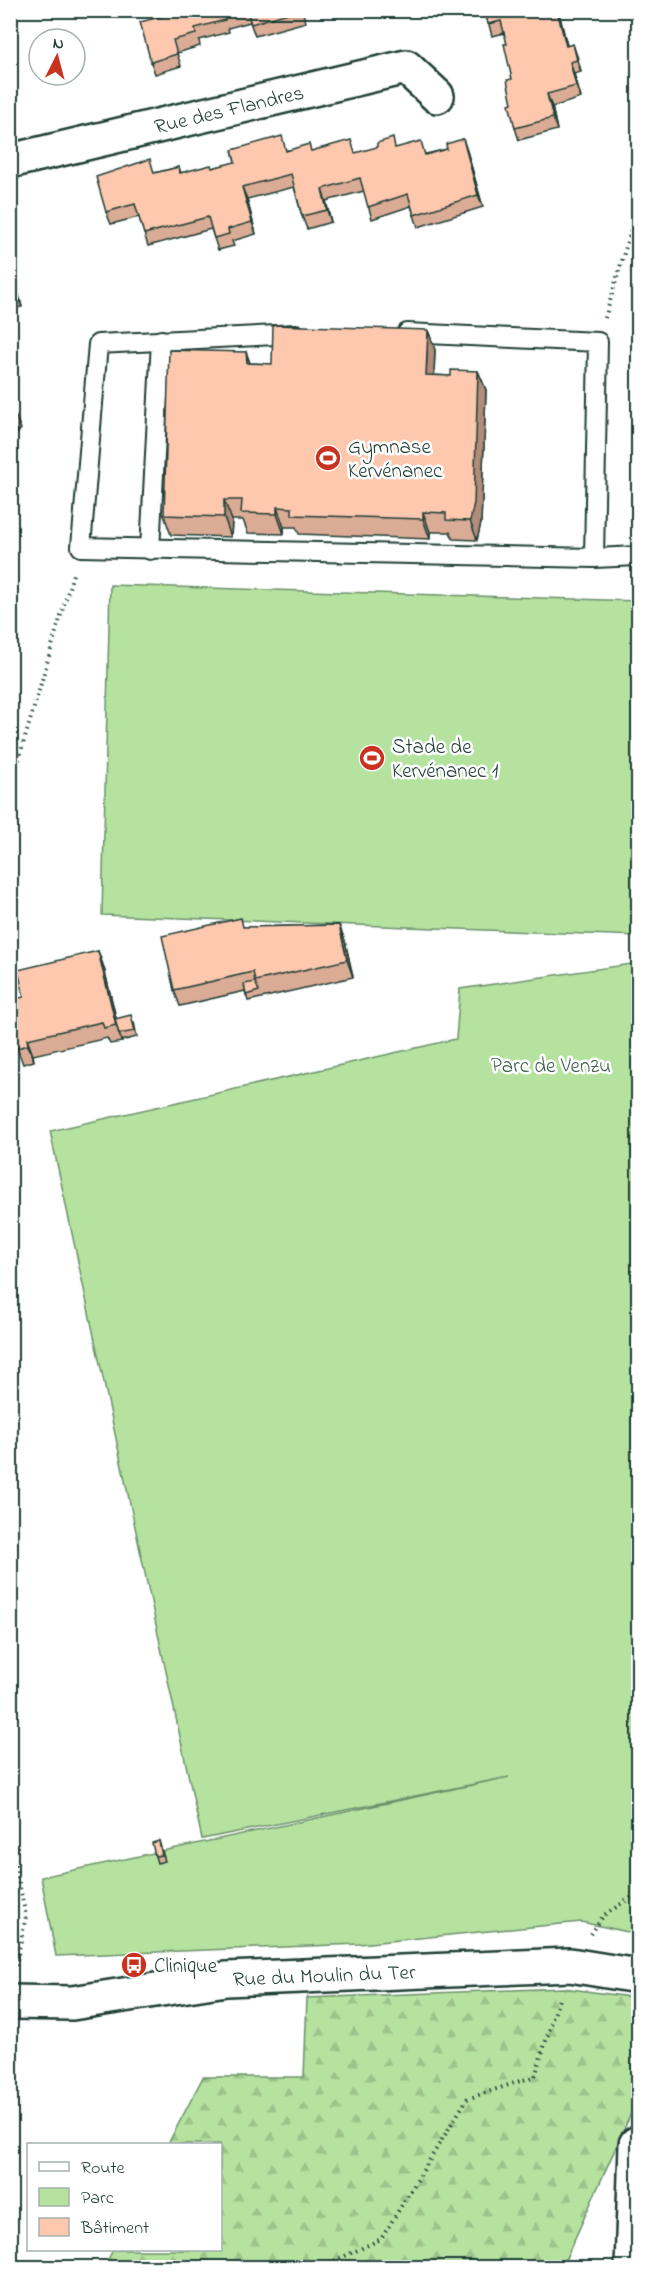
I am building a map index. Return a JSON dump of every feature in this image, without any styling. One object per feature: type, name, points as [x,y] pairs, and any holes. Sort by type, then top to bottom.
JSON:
[{"type":"street","name":"Rue des Flandres","points":[[10,161],[406,67],[437,96]]},
{"type":"street","name":"Rue du Moulin du Ter","points":[[12,1991],[72,2003],[226,1979],[570,1965],[639,1976]]},
{"type":"street","points":[[632,2268],[636,2144]]},
{"type":"lane","points":[[392,332],[598,342],[594,558]]},
{"type":"lane","points":[[311,333],[98,344],[81,547],[594,558],[639,556]]},
{"type":"lane","points":[[150,550],[161,340]]},
{"type":"path","points":[[598,342],[639,206]]},
{"type":"path","points":[[10,789],[81,547]]},
{"type":"path","points":[[10,1841],[26,1916],[12,1991]]},
{"type":"path","points":[[326,2268],[326,2265],[381,2239],[467,2099],[535,2076],[570,1965],[604,1915],[639,1893]]},
{"type":"green space","name":"Stade de Kervénanec 1","points":[[110,585],[638,601],[638,936],[102,915]]},
{"type":"green space","name":"Parc de Venzu","points":[[638,963],[638,1934],[581,1922],[359,1944],[56,1956],[41,1877],[509,1777],[202,1839],[50,1131],[456,1039],[460,989]]},
{"type":"green space","points":[[563,1988],[638,1998],[638,2098],[562,2267],[104,2267],[112,2251],[222,2251],[222,2143],[169,2143],[203,2077],[304,2077],[307,1998]]},
{"type":"building","points":[[162,10],[244,10],[224,16],[225,20],[195,28],[196,34],[173,40],[177,54],[151,62],[140,22],[164,16]]},
{"type":"building","points":[[247,10],[298,10],[251,24]]},
{"type":"building","points":[[485,10],[557,10],[566,46],[573,44],[577,60],[570,62],[576,86],[547,94],[553,118],[515,128],[509,104],[512,103],[507,80],[512,79],[504,44],[507,44],[501,21],[488,24]]},
{"type":"building","points":[[282,136],[286,151],[309,144],[311,151],[351,140],[355,153],[377,147],[377,143],[393,138],[395,148],[421,141],[425,155],[447,149],[446,144],[463,139],[478,195],[414,215],[408,194],[368,207],[360,178],[322,189],[327,210],[302,216],[291,174],[242,187],[252,222],[228,229],[229,234],[214,238],[208,217],[144,234],[135,204],[106,212],[96,177],[150,159],[154,173],[179,167],[180,173],[211,165],[212,168],[235,162],[232,150]]},
{"type":"building","points":[[10,269],[17,295],[10,296]]},
{"type":"building","name":"Gymnase Kervénanec","points":[[273,325],[428,330],[426,375],[451,376],[451,370],[478,371],[474,503],[470,521],[446,520],[446,513],[423,512],[423,519],[292,515],[292,508],[277,507],[277,514],[241,513],[242,500],[224,500],[224,517],[164,515],[169,350],[246,352],[247,363],[272,364]]},
{"type":"building","points":[[10,413],[16,417],[10,424]]},
{"type":"building","points":[[241,918],[243,927],[339,925],[347,960],[255,981],[253,972],[174,990],[162,936]]},
{"type":"building","points":[[98,951],[116,1025],[104,1028],[102,1022],[27,1039],[28,1045],[17,1048],[10,1020],[10,1000],[24,997],[18,970]]},
{"type":"building","points":[[255,982],[259,991],[246,995],[244,984]]},
{"type":"building","points":[[131,1015],[135,1031],[119,1034],[115,1019]]},
{"type":"building","points":[[159,1841],[162,1855],[155,1856],[152,1843]]},
{"type":"place","name":"Gymnase Kervénanec","points":[[328,458]]},
{"type":"place","name":"Stade de Kervénanec 1","points":[[372,758]]},
{"type":"place","name":"Clinique","points":[[134,1965]]}]
